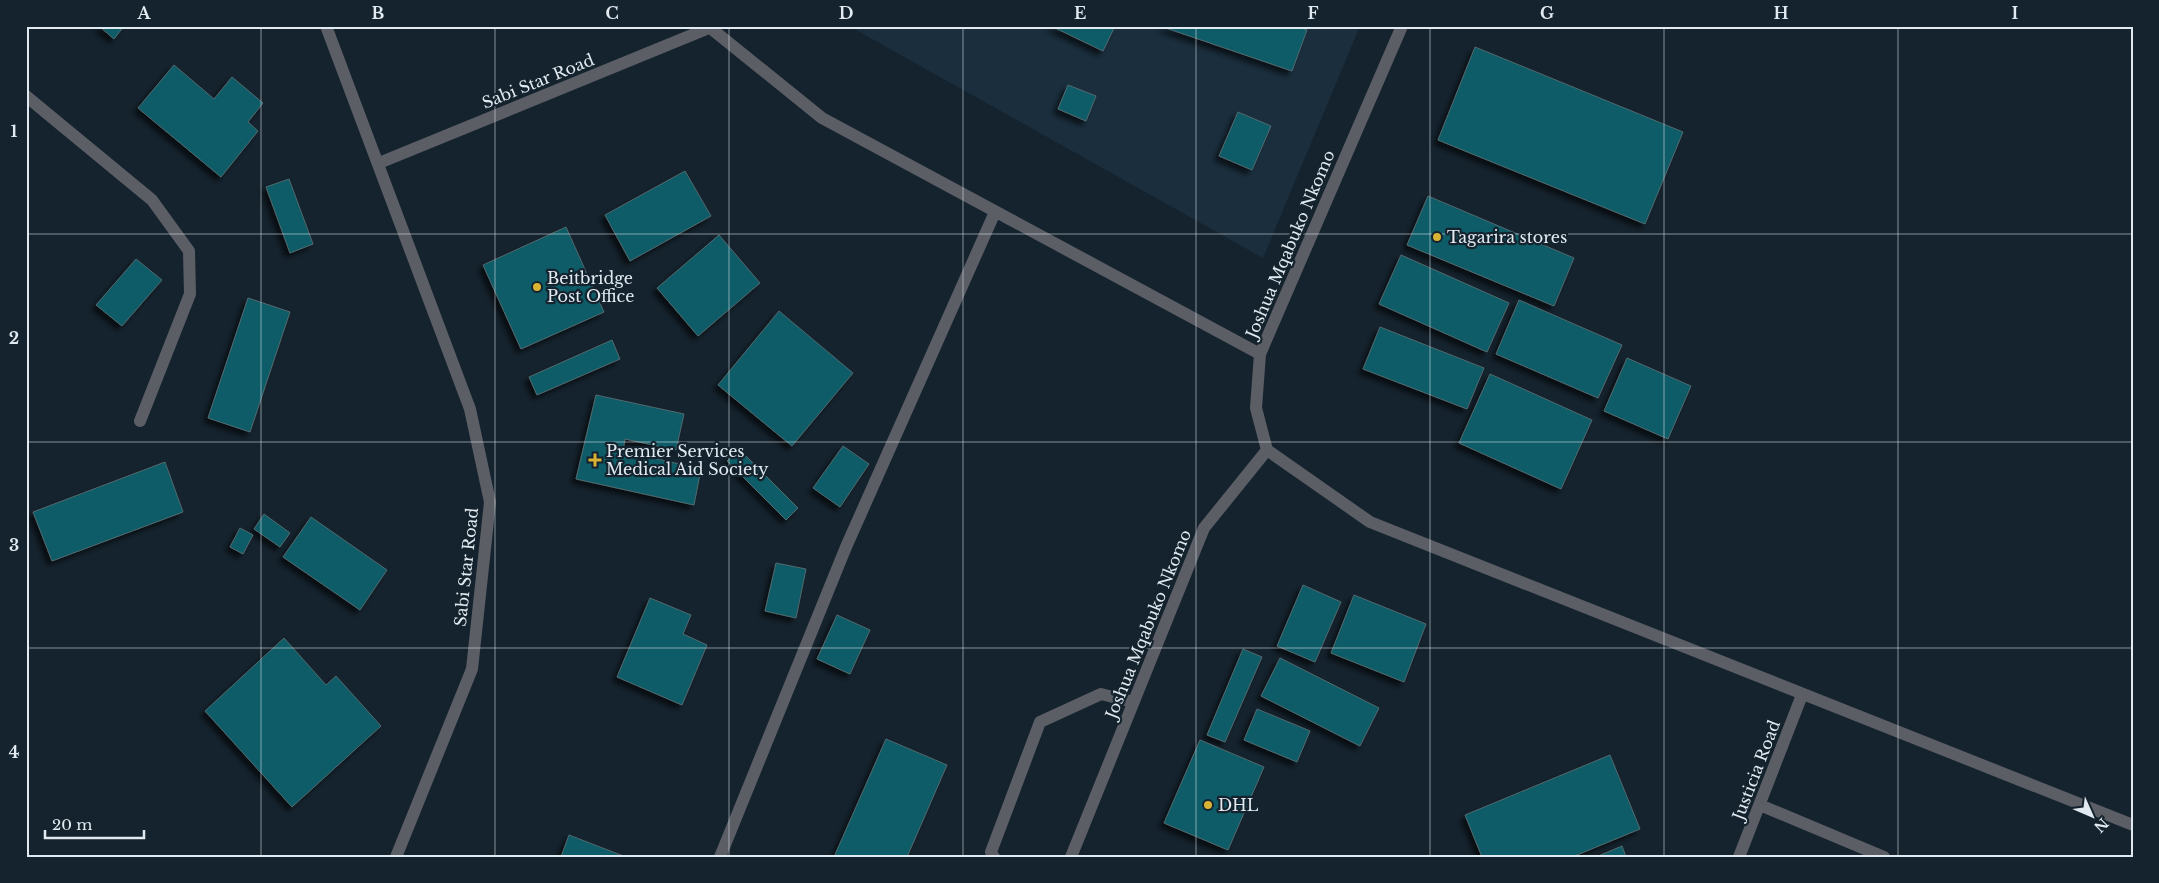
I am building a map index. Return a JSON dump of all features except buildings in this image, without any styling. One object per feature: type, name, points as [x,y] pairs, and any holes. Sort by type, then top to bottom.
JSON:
[{"type":"street","name":"Sabi Star Road","points":[[326,26],[470,409],[490,502],[472,669],[396,857]]},
{"type":"street","name":"Joshua Mqabuko Nkomo","points":[[1071,857],[1204,528],[1266,450],[1256,408],[1260,354],[1402,26]]},
{"type":"street","name":"Sabi Star Road","points":[[379,164],[708,27]]},
{"type":"street","points":[[708,27],[822,118],[1260,354]]},
{"type":"street","points":[[26,96],[152,200],[189,251],[190,294],[140,421]]},
{"type":"street","points":[[720,857],[846,547],[995,212]]},
{"type":"street","points":[[1266,450],[1370,522],[2133,825]]},
{"type":"street","points":[[994,857],[991,852],[1040,722],[1102,694],[1133,702]]},
{"type":"street","name":"Justicia Road","points":[[1739,857],[1802,695]]},
{"type":"street","points":[[1760,805],[1884,857]]},
{"type":"shaded area","points":[[849,26],[1360,26],[1263,258]]},
{"type":"place","name":"Tagarira stores","points":[[1437,237]]},
{"type":"place","name":"Beitbridge Post Office","points":[[537,287]]},
{"type":"place","name":"Premier Services Medical Aid Society","points":[[595,460]]},
{"type":"place","name":"DHL","points":[[1208,805]]}]
